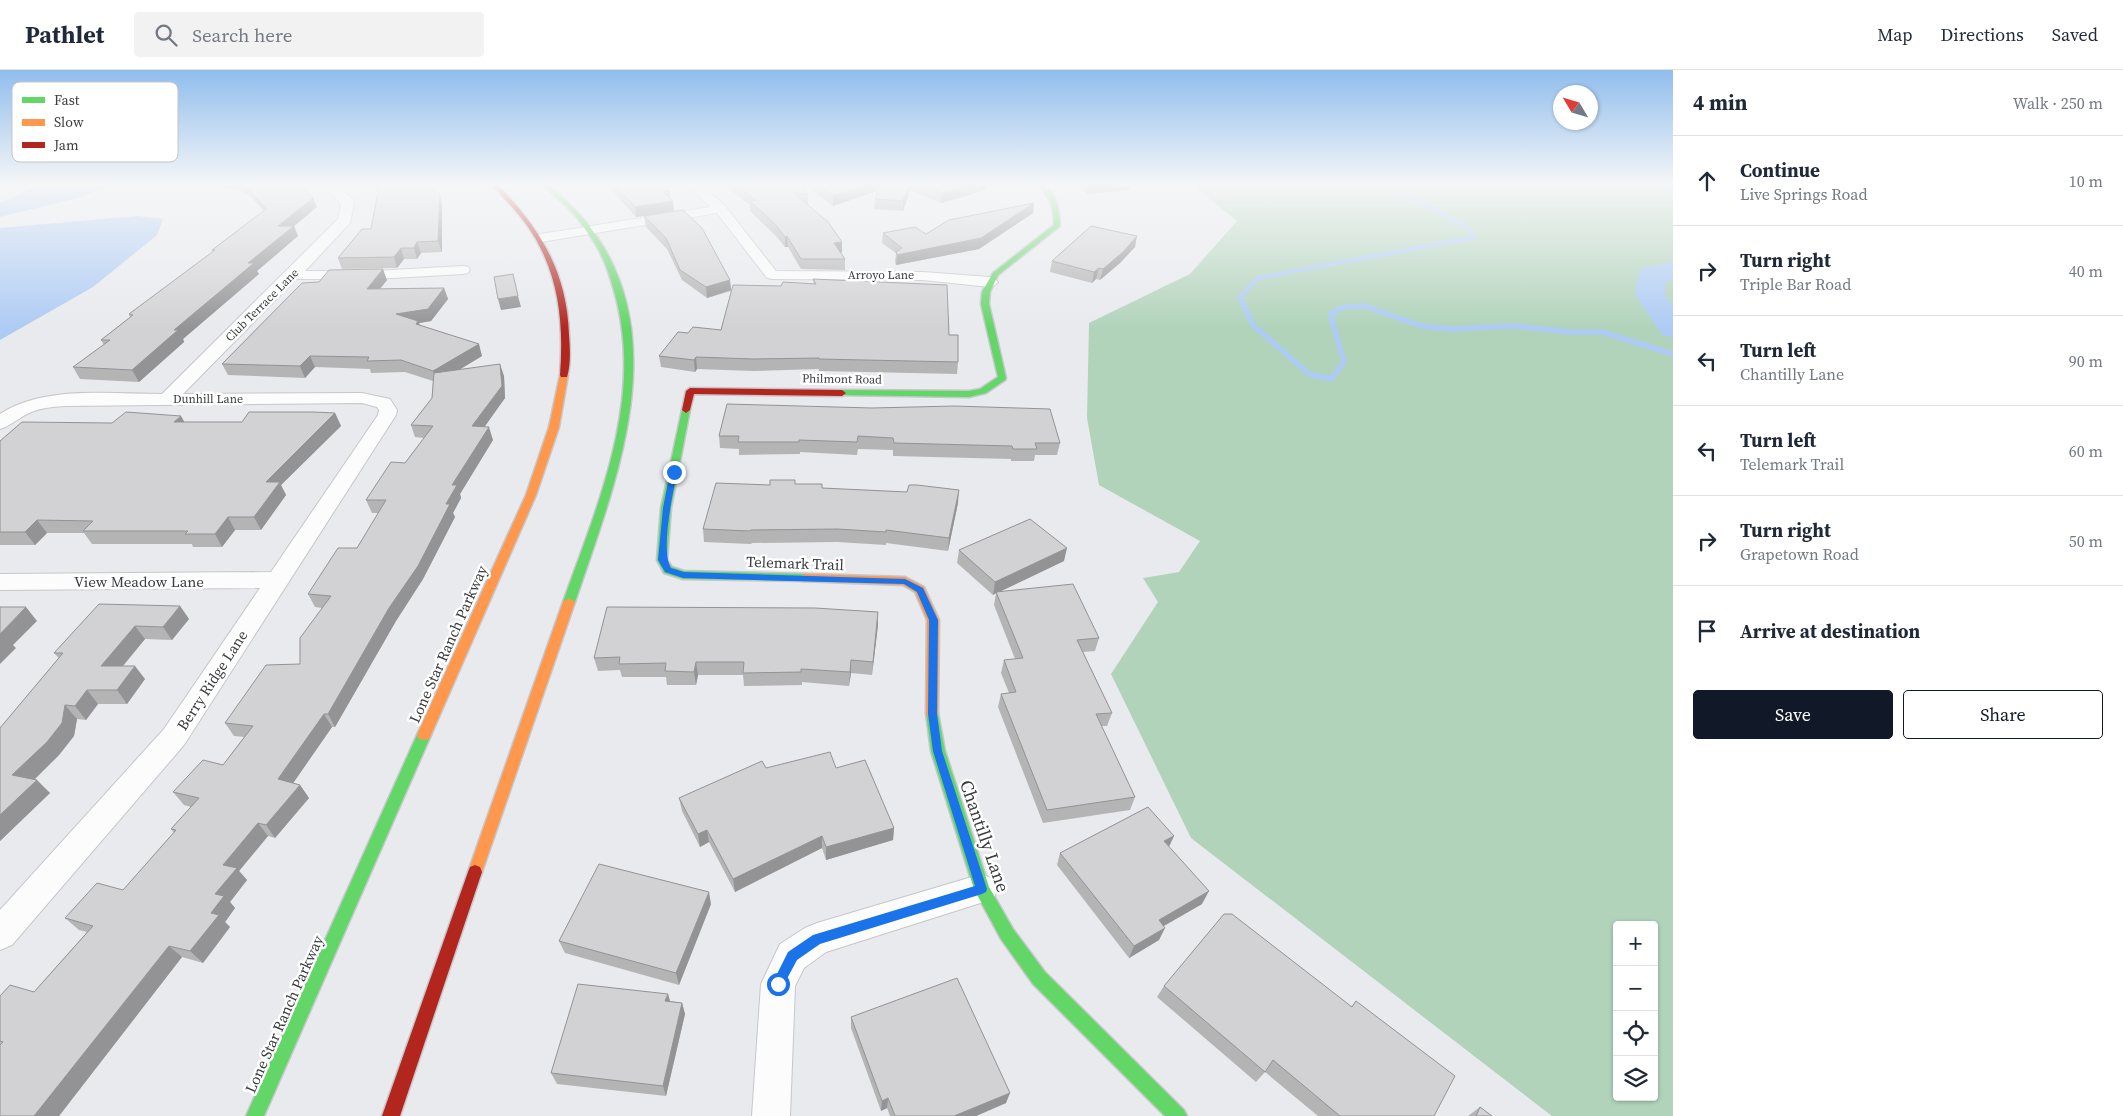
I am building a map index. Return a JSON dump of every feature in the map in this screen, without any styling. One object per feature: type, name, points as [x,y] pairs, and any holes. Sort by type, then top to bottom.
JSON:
[{"type":"main road","name":"Lone Star Ranch Parkway","points":[[255,1116],[531,495],[550,443],[560,403],[564,375],[564,300],[558,279],[537,232]]},
{"type":"main road","points":[[391,1116],[617,459],[628,387],[626,319],[622,299],[608,260],[592,232]]},
{"type":"main road","points":[[990,282],[1004,266],[1049,232]]},
{"type":"main road","name":"Philmont Road","points":[[668,570],[662,560],[666,508],[690,390],[969,394],[984,391],[1002,378],[984,304],[990,282]]},
{"type":"main road","name":"Telemark Trail","points":[[668,570],[683,575],[905,581],[920,590]]},
{"type":"main road","name":"Chantilly Lane","points":[[920,590],[933,620],[932,714],[938,751],[982,889],[1006,934],[1039,978],[1178,1116]]},
{"type":"street","name":"Club Terrace Lane","points":[[167,399],[335,232]]},
{"type":"street","points":[[541,238],[580,232]]},
{"type":"street","name":"Arroyo Lane","points":[[738,232],[772,275],[924,276],[990,282]]},
{"type":"street","points":[[292,275],[375,276],[463,270]]},
{"type":"street","name":"Dunhill Lane","points":[[0,422],[20,409],[32,404],[65,400],[362,398],[383,403]]},
{"type":"street","name":"Berry Ridge Lane","points":[[0,934],[174,737],[387,415],[388,410],[383,403]]},
{"type":"street","name":"View Meadow Lane","points":[[0,582],[278,580]]},
{"type":"street","points":[[771,1116],[778,984],[792,956],[817,939],[982,889]]},
{"type":"green space","points":[[1227,232],[1673,232],[1673,1116],[1552,1116],[1191,838],[1111,674],[1158,602],[1143,578],[1179,572],[1200,541],[1099,485],[1087,418],[1089,323],[1190,274]]},
{"type":"water","points":[[0,232],[158,232],[157,235],[93,287],[0,340]]},
{"type":"building","points":[[236,232],[287,232],[248,263],[254,263],[174,330],[178,330],[132,370],[73,367],[110,340],[101,340],[133,315],[129,314],[215,250],[212,250]]},
{"type":"building","points":[[360,232],[438,232],[438,241],[417,242],[414,248],[401,248],[394,257],[338,258]]},
{"type":"building","points":[[660,232],[704,232],[730,280],[706,287],[680,270],[666,238]]},
{"type":"building","points":[[781,232],[835,232],[842,242],[834,243],[845,259],[801,259],[787,236],[785,237]]},
{"type":"building","points":[[923,232],[926,234],[930,232],[990,232],[981,238],[897,255],[896,252],[902,248],[883,233]]},
{"type":"building","points":[[1085,232],[1118,232],[1137,236],[1123,252],[1103,269],[1099,268],[1094,272],[1052,261]]},
{"type":"building","points":[[383,269],[367,289],[444,288],[428,309],[396,314],[418,321],[416,324],[479,344],[433,371],[401,360],[367,361],[369,357],[310,356],[300,366],[222,364],[302,283],[319,282],[329,270]]},
{"type":"building","points":[[513,274],[518,296],[498,299],[494,277]]},
{"type":"building","points":[[813,279],[947,285],[949,335],[958,335],[958,362],[696,357],[694,360],[659,356],[678,332],[688,333],[693,327],[721,330],[733,285],[781,286],[783,282],[816,284]]},
{"type":"building","points":[[500,364],[502,386],[472,426],[489,427],[452,485],[457,485],[446,504],[450,504],[418,566],[389,608],[328,714],[324,714],[278,779],[300,785],[266,825],[258,823],[223,865],[237,868],[215,894],[224,896],[211,913],[219,915],[190,951],[169,946],[34,1116],[0,1116],[0,1045],[3,1042],[0,1041],[0,996],[10,985],[34,992],[93,926],[65,918],[97,883],[123,890],[176,830],[171,829],[199,798],[173,792],[203,760],[223,765],[253,726],[225,723],[266,665],[300,664],[300,638],[331,596],[308,594],[338,548],[357,548],[386,500],[366,500],[391,462],[405,463],[433,426],[411,425],[432,398],[434,373]]},
{"type":"building","points":[[727,404],[872,408],[954,406],[1050,409],[1060,443],[1035,443],[1037,449],[1013,449],[1012,446],[894,443],[893,438],[858,436],[857,442],[799,440],[799,442],[738,442],[739,436],[719,436]]},
{"type":"building","points":[[126,412],[181,416],[174,422],[242,422],[249,412],[335,413],[266,482],[280,482],[254,517],[228,517],[215,534],[185,534],[188,531],[83,531],[93,521],[37,520],[25,532],[0,532],[0,441],[22,422],[112,423]]},
{"type":"building","points":[[770,480],[795,480],[795,484],[822,484],[822,488],[907,492],[909,485],[917,485],[959,490],[949,538],[886,530],[886,532],[837,529],[750,531],[703,529],[716,483],[770,485]]},
{"type":"building","points":[[1030,519],[1067,548],[995,582],[959,550]]},
{"type":"building","points":[[1073,584],[1099,638],[1077,640],[1112,713],[1096,714],[1135,797],[1047,810],[1001,694],[1016,692],[1004,660],[1023,658],[996,592]]},
{"type":"building","points":[[99,604],[180,606],[163,627],[135,626],[101,666],[135,666],[117,690],[87,690],[75,706],[65,705],[62,723],[47,742],[12,775],[37,780],[0,815],[0,728],[63,653],[54,653]]},
{"type":"building","points":[[0,607],[26,607],[0,634]]},
{"type":"building","points":[[607,607],[815,608],[878,612],[873,662],[851,660],[850,672],[801,669],[801,672],[743,673],[744,662],[696,662],[694,672],[665,671],[666,663],[619,664],[620,657],[594,658]]},
{"type":"building","points":[[830,752],[836,768],[865,760],[894,828],[826,847],[822,836],[733,879],[707,830],[698,834],[679,798],[762,761],[766,768]]},
{"type":"building","points":[[1148,807],[1174,836],[1164,841],[1209,891],[1159,920],[1165,928],[1134,946],[1060,853]]},
{"type":"building","points":[[599,864],[709,892],[676,973],[559,941]]},
{"type":"building","points":[[1224,914],[1232,914],[1352,1007],[1356,1001],[1455,1076],[1434,1116],[1340,1116],[1273,1060],[1265,1072],[1164,986]]},
{"type":"building","points":[[957,978],[1010,1093],[954,1116],[895,1116],[888,1098],[882,1101],[851,1017]]},
{"type":"building","points":[[578,984],[668,994],[665,1001],[682,1003],[663,1086],[551,1073]]},
{"type":"building","points":[[1480,1107],[1492,1116],[1476,1116]]},
{"type":"waterway","points":[[1241,296],[1258,278],[1475,237],[1470,232]]},
{"type":"waterway","points":[[1673,271],[1652,274],[1650,295],[1673,328]]},
{"type":"waterway","points":[[1241,296],[1253,325],[1309,374],[1331,379],[1344,362],[1330,314],[1344,307],[1365,306],[1421,326],[1451,329],[1512,326],[1572,332],[1602,332],[1673,354]]},
{"type":"traffic: fast","points":[[569,602],[611,480],[621,439],[627,398],[629,358],[625,319],[616,281],[600,246],[590,232]]},
{"type":"traffic: fast","points":[[842,393],[969,394],[983,391],[1002,378],[985,304],[986,292],[995,274],[1049,232]]},
{"type":"traffic: fast","points":[[686,410],[666,508],[662,560],[668,570],[683,575],[806,578]]},
{"type":"traffic: fast","points":[[932,713],[938,751],[982,889],[1007,934],[1039,978],[1178,1116]]},
{"type":"traffic: fast","points":[[255,1116],[424,735]]},
{"type":"traffic: slow","points":[[424,735],[531,495],[554,427],[564,375]]},
{"type":"traffic: slow","points":[[806,578],[905,581],[920,590],[933,620],[932,713]]},
{"type":"traffic: slow","points":[[475,872],[569,602]]},
{"type":"traffic: jam","points":[[534,232],[544,247],[554,270],[561,294],[565,319],[564,375]]},
{"type":"traffic: jam","points":[[686,410],[690,391],[842,393]]},
{"type":"traffic: jam","points":[[391,1116],[475,872]]},
{"type":"route","points":[[674,472],[666,508],[662,560],[668,570],[683,575],[905,581],[920,590],[927,602],[933,620],[932,714],[938,751],[982,889],[817,939],[792,956],[778,984]]}]
